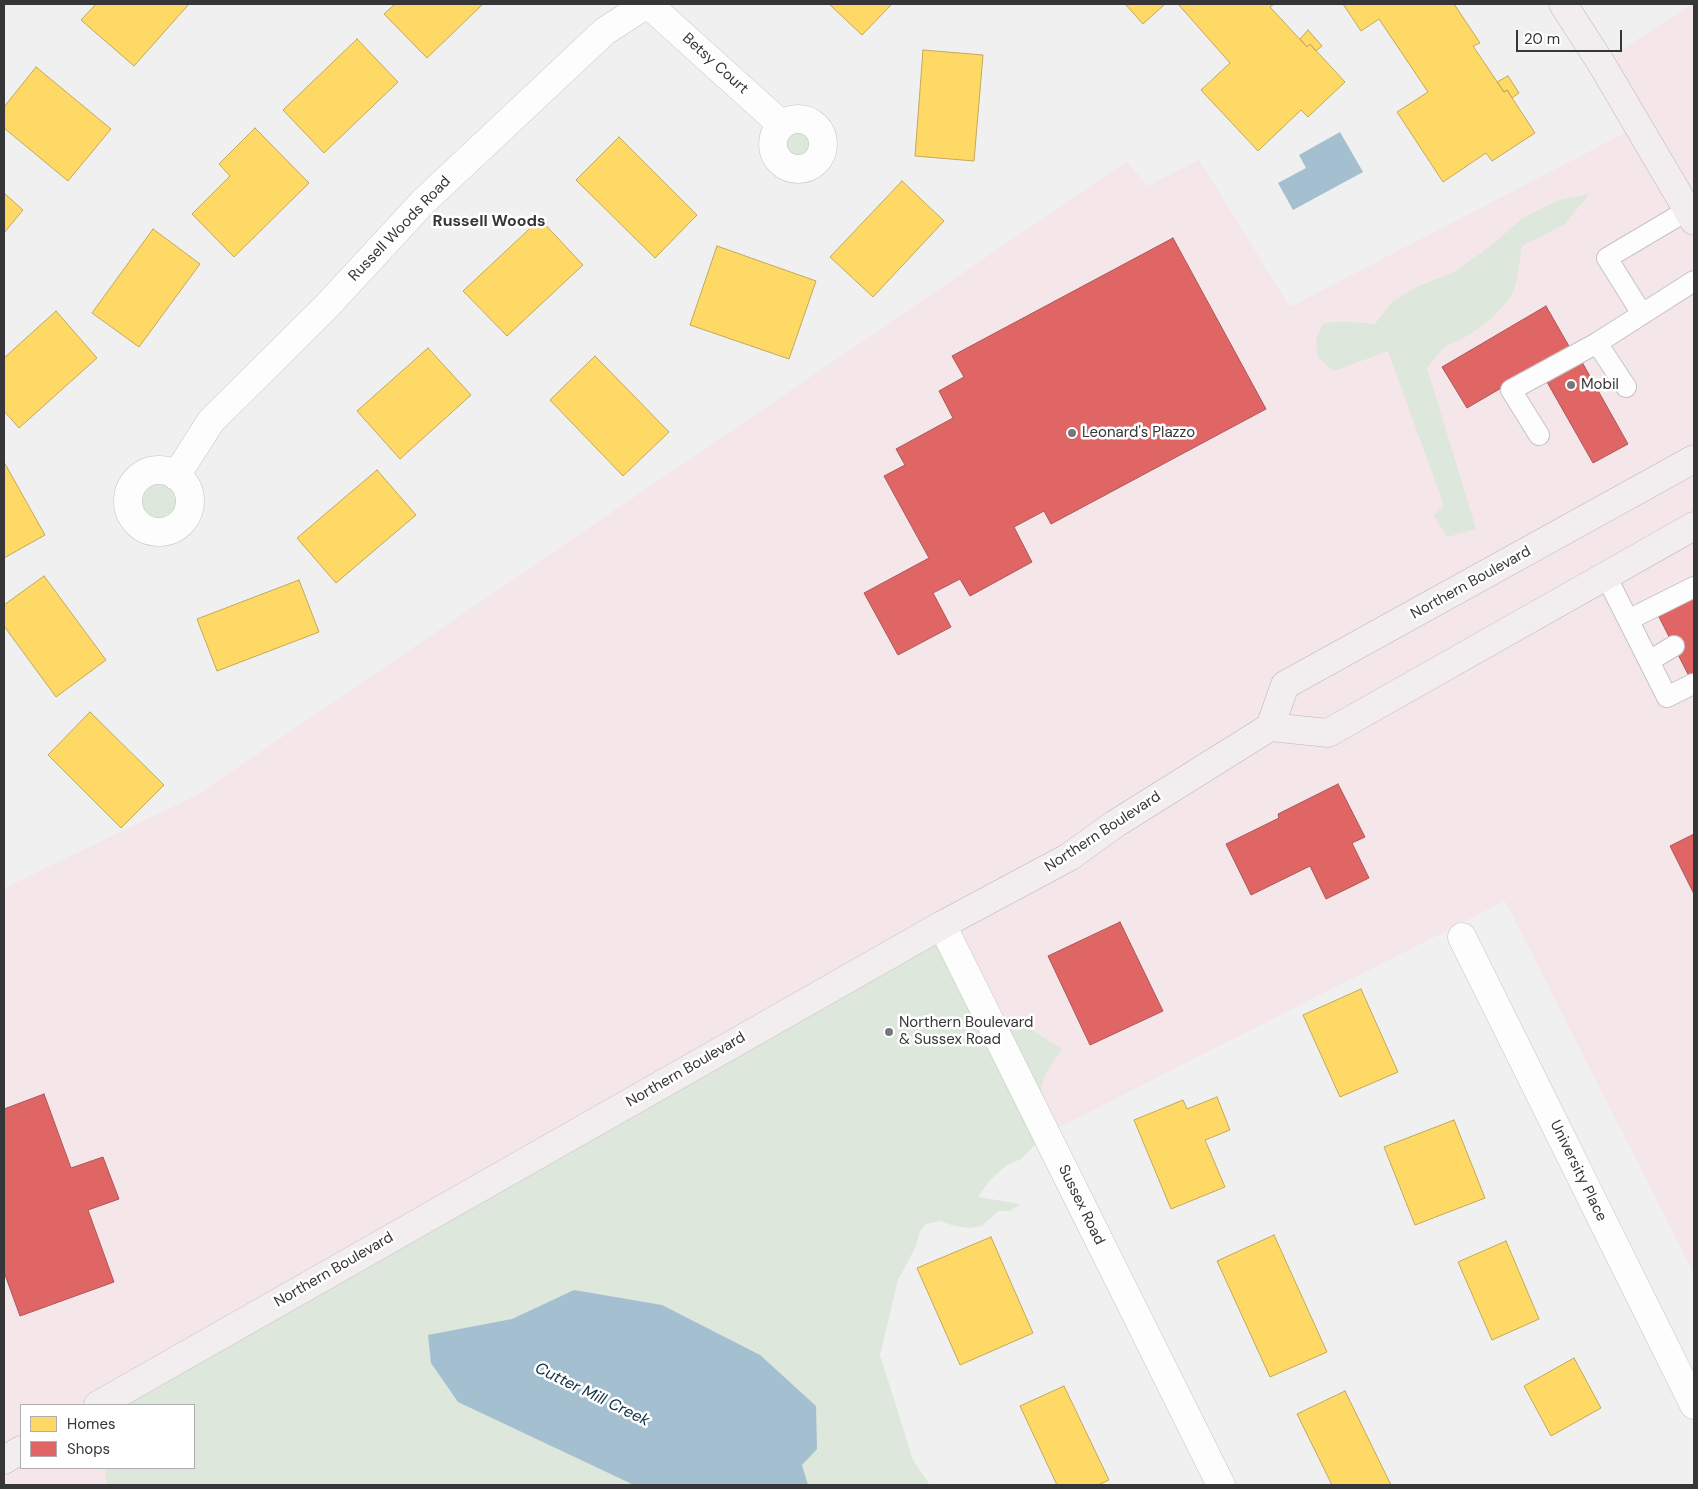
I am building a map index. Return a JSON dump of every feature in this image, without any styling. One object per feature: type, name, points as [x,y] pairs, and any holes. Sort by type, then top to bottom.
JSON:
[{"type":"main road","points":[[1562,4],[1601,63],[1691,215]]},
{"type":"main road","name":"Northern Boulevard","points":[[100,1404],[942,925],[1069,857],[1115,824],[1270,727],[1285,686],[1694,459]]},
{"type":"main road","points":[[1270,727],[1328,733],[1694,526]]},
{"type":"main road","points":[[4,1460],[20,1451]]},
{"type":"street","name":"Betsy Court","points":[[647,4],[782,125]]},
{"type":"street","name":"Russell Woods Road","points":[[176,476],[211,421],[326,307],[423,202],[605,31],[647,4]]},
{"type":"street","name":"Sussex Road","points":[[942,925],[1221,1485]]},
{"type":"street","name":"University Place","points":[[1462,937],[1694,1405]]},
{"type":"lane","points":[[1642,314],[1607,258],[1691,215]]},
{"type":"lane","points":[[1540,435],[1511,390],[1597,343],[1694,281]]},
{"type":"lane","points":[[1597,343],[1626,386]]},
{"type":"lane","points":[[1606,576],[1668,697],[1693,684]]},
{"type":"lane","points":[[1628,620],[1694,588]]},
{"type":"lane","points":[[1649,661],[1674,646]]},
{"type":"shaded area","points":[[1694,4],[1694,1274],[1505,901],[1046,1134],[104,1404],[20,1404],[20,1469],[139,1469],[149,1485],[4,1485],[4,888],[197,795],[1127,161],[1147,186],[1199,160],[1290,307],[1638,126],[1601,63]]},
{"type":"shaded area","points":[[798,119],[807,121],[818,130],[823,144],[821,153],[812,164],[798,169],[789,167],[778,158],[773,144],[775,135],[784,124]]},
{"type":"shaded area","points":[[1589,194],[1565,224],[1522,246],[1516,283],[1510,298],[1490,320],[1467,336],[1443,348],[1427,368],[1476,529],[1447,537],[1434,516],[1444,505],[1388,351],[1334,371],[1318,358],[1316,340],[1322,325],[1331,322],[1375,324],[1392,302],[1416,287],[1454,272],[1492,245],[1524,217],[1559,200]]},
{"type":"shaded area","points":[[153,471],[165,471],[181,479],[187,489],[189,501],[187,513],[181,523],[165,531],[153,531],[137,523],[129,507],[129,495],[137,479]]},
{"type":"shaded area","points":[[942,925],[996,1014],[1013,1018],[1062,1049],[1045,1074],[1041,1087],[1046,1134],[1021,1159],[1007,1165],[989,1181],[978,1197],[1021,1204],[1010,1211],[998,1211],[982,1226],[970,1228],[954,1226],[940,1221],[926,1224],[920,1231],[916,1246],[898,1280],[880,1355],[913,1460],[930,1485],[107,1485],[105,1469],[195,1469],[195,1404],[103,1404]]},
{"type":"water","points":[[1340,132],[1363,172],[1293,210],[1278,183],[1306,168],[1299,155]]},
{"type":"water","name":"Cutter Mill Creek","points":[[574,1290],[662,1305],[760,1355],[816,1406],[817,1449],[802,1465],[808,1485],[634,1485],[458,1402],[431,1363],[428,1335],[512,1319]]},
{"type":"building: Homes","points":[[96,4],[189,4],[134,66],[81,20]]},
{"type":"building: Homes","points":[[395,4],[483,4],[427,58],[384,14]]},
{"type":"building: Homes","points":[[829,4],[892,4],[862,35]]},
{"type":"building: Homes","points":[[1125,4],[1165,4],[1143,24]]},
{"type":"building: Homes","points":[[1178,4],[1274,4],[1270,7],[1307,47],[1310,44],[1345,82],[1308,117],[1301,110],[1258,151],[1201,90],[1230,63]]},
{"type":"building: Homes","points":[[1343,4],[1454,4],[1480,43],[1473,46],[1504,92],[1507,90],[1535,133],[1492,161],[1486,153],[1443,182],[1397,112],[1428,92],[1379,19],[1361,31]]},
{"type":"building: Homes","points":[[1308,30],[1322,46],[1316,51],[1310,44],[1307,47],[1300,39]]},
{"type":"building: Homes","points":[[357,39],[398,82],[324,153],[283,110]]},
{"type":"building: Homes","points":[[923,50],[983,55],[974,161],[915,156]]},
{"type":"building: Homes","points":[[36,67],[111,129],[68,181],[4,128],[4,107]]},
{"type":"building: Homes","points":[[1508,76],[1519,93],[1512,98],[1507,90],[1504,92],[1497,82]]},
{"type":"building: Homes","points":[[255,128],[309,183],[234,257],[192,214],[230,176],[219,164]]},
{"type":"building: Homes","points":[[619,137],[697,215],[655,258],[576,180]]},
{"type":"building: Homes","points":[[902,181],[944,221],[873,297],[830,257]]},
{"type":"building: Homes","points":[[4,193],[23,210],[4,233]]},
{"type":"building: Homes","points":[[540,219],[583,265],[507,336],[463,291]]},
{"type":"building: Homes","points":[[153,229],[200,264],[139,347],[92,313]]},
{"type":"building: Homes","points":[[717,246],[816,281],[789,359],[690,325]]},
{"type":"building: Homes","points":[[56,311],[97,358],[19,428],[4,411],[4,358]]},
{"type":"building: Homes","points":[[428,348],[471,395],[400,459],[357,411]]},
{"type":"building: Homes","points":[[595,356],[669,432],[623,476],[550,400]]},
{"type":"building: Homes","points":[[4,462],[45,535],[4,558]]},
{"type":"building: Homes","points":[[377,470],[416,515],[336,583],[297,538]]},
{"type":"building: Homes","points":[[44,576],[106,660],[56,697],[4,626],[4,605]]},
{"type":"building: Homes","points":[[299,580],[319,632],[217,671],[197,619]]},
{"type":"building: Homes","points":[[90,712],[164,785],[121,828],[48,755]]},
{"type":"building: Homes","points":[[1361,989],[1398,1072],[1340,1097],[1303,1015]]},
{"type":"building: Homes","points":[[1217,1097],[1230,1130],[1205,1140],[1225,1187],[1171,1209],[1134,1120],[1183,1100],[1187,1109]]},
{"type":"building: Homes","points":[[1454,1120],[1485,1198],[1415,1225],[1384,1147]]},
{"type":"building: Homes","points":[[1274,1235],[1327,1352],[1270,1377],[1217,1261]]},
{"type":"building: Homes","points":[[991,1237],[1033,1333],[960,1365],[917,1268]]},
{"type":"building: Homes","points":[[1506,1241],[1539,1319],[1492,1340],[1458,1262]]},
{"type":"building: Homes","points":[[1574,1358],[1601,1408],[1551,1436],[1524,1386]]},
{"type":"building: Homes","points":[[1064,1386],[1109,1480],[1098,1485],[1057,1485],[1020,1406]]},
{"type":"building: Homes","points":[[1345,1391],[1391,1485],[1332,1485],[1297,1414]]},
{"type":"building: Shops","name":"Leonard's Plazzo","points":[[1173,238],[1266,409],[1051,524],[1044,511],[1014,527],[1032,562],[970,596],[960,579],[933,593],[951,627],[898,655],[864,593],[929,558],[884,476],[905,465],[896,449],[953,418],[939,391],[964,377],[952,356]]},
{"type":"building: Shops","points":[[1546,306],[1570,348],[1467,408],[1442,367]]},
{"type":"building: Shops","points":[[1582,362],[1628,444],[1593,463],[1547,382]]},
{"type":"building: Shops","points":[[1694,594],[1694,686],[1657,613]]},
{"type":"building: Shops","points":[[1338,784],[1365,837],[1352,843],[1369,878],[1326,899],[1310,866],[1251,895],[1226,844],[1279,818],[1278,814]]},
{"type":"building: Shops","points":[[1694,834],[1694,894],[1670,846]]},
{"type":"building: Shops","points":[[1120,922],[1163,1011],[1090,1045],[1048,956]]},
{"type":"building: Shops","points":[[44,1094],[71,1168],[103,1157],[119,1199],[88,1210],[114,1282],[20,1316],[4,1272],[4,1109]]},
{"type":"place","name":"Mobil","points":[[1571,385]]},
{"type":"place","name":"Leonard's Plazzo","points":[[1072,433]]},
{"type":"place","name":"Northern Boulevard & Sussex Road","points":[[889,1032]]},
{"type":"district","name":"Russell Woods","points":[[489,222]]}]
